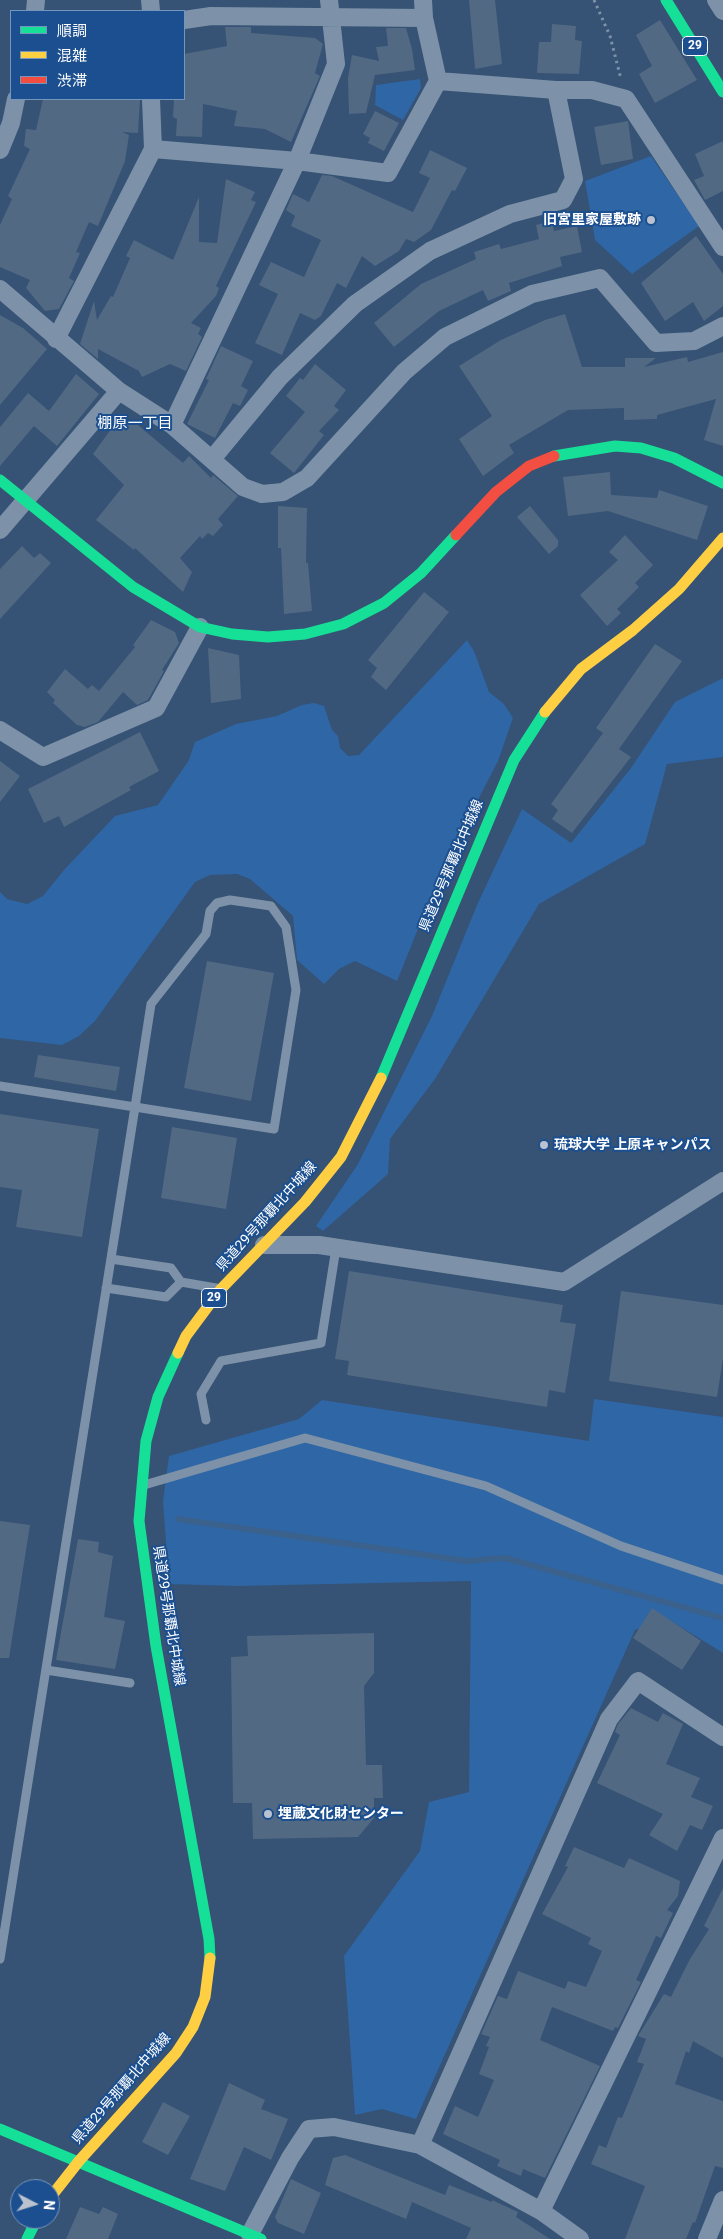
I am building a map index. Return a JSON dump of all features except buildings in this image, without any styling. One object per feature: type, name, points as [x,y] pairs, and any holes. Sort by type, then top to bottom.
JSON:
[{"type":"main road","name":"29","points":[[666,0],[723,92]]},
{"type":"main road","points":[[0,480],[133,587],[164,607],[200,626],[232,634],[268,637],[305,634],[343,624],[384,603],[421,574],[496,492],[529,466],[560,453],[615,446],[641,448],[674,458],[723,483]]},
{"type":"main road","name":"県道29号那覇北中城線","points":[[60,2185],[79,2161],[176,2053],[193,2027],[205,1997],[210,1967],[208,1939],[158,1656],[139,1520],[146,1441],[158,1397],[186,1336],[222,1289],[305,1202],[335,1164],[360,1120],[379,1083],[493,807],[514,760],[538,721],[582,670],[633,630],[679,589],[723,538]]},
{"type":"main road","points":[[0,2128],[256,2237]]},
{"type":"street","points":[[153,149],[297,161],[388,173],[438,81],[424,18],[422,0]]},
{"type":"street","points":[[716,0],[723,11]]},
{"type":"street","points":[[185,20],[260,8],[330,9],[424,18]]},
{"type":"street","points":[[172,426],[297,161],[336,64],[330,9]]},
{"type":"street","points":[[438,81],[556,90],[592,90],[626,100],[723,247]]},
{"type":"street","points":[[212,459],[280,377],[355,304],[430,251],[510,214],[563,200],[574,179],[556,90]]},
{"type":"street","points":[[0,150],[11,123],[16,100]]},
{"type":"street","points":[[56,339],[153,149],[152,100]]},
{"type":"street","points":[[0,288],[56,339],[119,391],[172,426],[243,487],[262,494],[283,492],[307,478],[404,372],[445,337],[532,294],[600,278],[656,343],[694,341],[723,326]]},
{"type":"street","points":[[0,530],[119,391]]},
{"type":"street","points":[[0,730],[43,757],[156,708],[200,626]]},
{"type":"street","points":[[264,1245],[336,1248],[564,1282],[723,1181]]},
{"type":"street","points":[[420,2144],[609,1719],[638,1681],[723,1737]]},
{"type":"street","points":[[541,2211],[723,1838]]},
{"type":"street","points":[[256,2237],[290,2158],[309,2129],[334,2127],[420,2144],[541,2211],[580,2239]]},
{"type":"street","points":[[707,2239],[723,2200]]},
{"type":"lane","points":[[0,1086],[135,1107],[274,1129],[296,990],[286,927],[271,906],[230,900],[217,903],[210,911],[206,934],[151,1004],[135,1107],[111,1259],[0,1959]]},
{"type":"lane","points":[[206,1420],[201,1394],[221,1361],[321,1343],[336,1248]]},
{"type":"lane","points":[[111,1259],[171,1268],[181,1282],[222,1289]]},
{"type":"lane","points":[[106,1288],[166,1297],[181,1282]]},
{"type":"lane","points":[[141,1486],[305,1438],[486,1486],[620,1546],[723,1580]]},
{"type":"lane","points":[[46,1670],[130,1683]]},
{"type":"path","points":[[594,0],[610,36],[626,100]]},
{"type":"shaded area","points":[[420,79],[421,88],[403,120],[375,105],[376,85]]},
{"type":"shaded area","points":[[651,156],[699,226],[632,274],[595,240],[585,181]]},
{"type":"shaded area","points":[[467,640],[474,651],[489,692],[504,704],[513,718],[498,761],[465,825],[428,904],[397,981],[355,961],[339,969],[324,984],[297,960],[293,916],[250,879],[237,874],[210,875],[195,882],[95,1021],[79,1036],[62,1045],[0,1038],[0,892],[7,899],[27,904],[43,896],[64,870],[115,816],[158,805],[189,760],[195,742],[236,724],[277,716],[302,705],[314,703],[324,706],[332,730],[338,736],[340,748],[348,756],[359,755]]},
{"type":"shaded area","points":[[723,678],[723,757],[667,764],[645,844],[539,904],[435,1079],[390,1139],[388,1174],[323,1231],[316,1226],[358,1164],[432,1016],[477,905],[522,809],[571,843],[631,768],[675,702]]},
{"type":"shaded area","points":[[594,1399],[723,1417],[723,1653],[666,1618],[635,1630],[416,2119],[382,2109],[355,2115],[344,1956],[420,1851],[429,1802],[469,1792],[471,1581],[239,1586],[169,1584],[163,1501],[169,1456],[299,1419],[322,1400],[589,1441]]},
{"type":"waterway","points":[[178,1519],[466,1561],[505,1558],[723,1618]]},
{"type":"traffic: fast","points":[[666,0],[723,92]]},
{"type":"traffic: fast","points":[[554,456],[615,446],[641,448],[674,458],[723,483]]},
{"type":"traffic: fast","points":[[0,480],[133,587],[200,627],[232,634],[268,637],[305,634],[343,624],[384,603],[421,573],[456,535]]},
{"type":"traffic: fast","points":[[381,1078],[514,760],[545,712]]},
{"type":"traffic: fast","points":[[178,1353],[158,1397],[146,1441],[139,1521],[156,1646],[209,1939],[210,1958]]},
{"type":"traffic: fast","points":[[0,2129],[261,2239]]},
{"type":"traffic: fast","points":[[27,2239],[32,2229]]},
{"type":"traffic: slow","points":[[545,712],[581,669],[633,630],[679,589],[723,538]]},
{"type":"traffic: slow","points":[[178,1353],[186,1336],[221,1289],[305,1202],[341,1157],[381,1078]]},
{"type":"traffic: slow","points":[[60,2185],[79,2161],[176,2053],[193,2027],[205,1997],[210,1958]]},
{"type":"traffic: jam","points":[[456,535],[496,492],[529,466],[554,456]]},
{"type":"place","name":"旧宮里家屋敷跡","points":[[651,220]]},
{"type":"place","name":"琉球大学 上原キャンパス","points":[[544,1145]]},
{"type":"place","name":"埋蔵文化財センター","points":[[268,1814]]},
{"type":"district","name":"棚原一丁目","points":[[135,424]]}]
